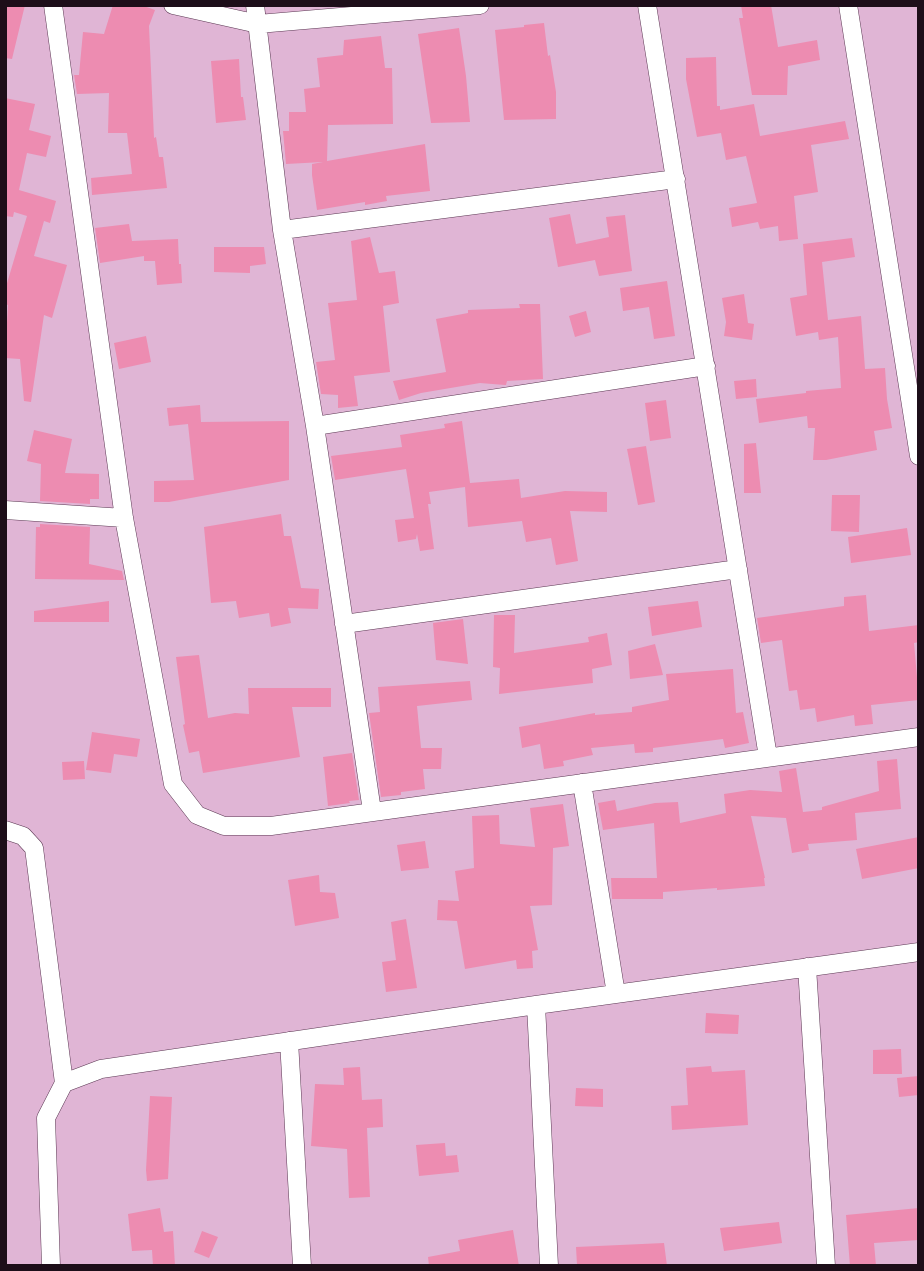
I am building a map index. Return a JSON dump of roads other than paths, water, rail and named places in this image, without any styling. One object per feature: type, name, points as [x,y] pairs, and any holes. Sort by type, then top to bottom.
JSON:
[{"type":"street","points":[[53,5],[124,518],[173,783],[197,815],[224,826],[271,826],[919,737]]},
{"type":"street","points":[[173,5],[258,24],[480,5]]},
{"type":"street","points":[[255,5],[282,230],[315,426],[372,811]]},
{"type":"street","points":[[647,5],[768,757]]},
{"type":"street","points":[[848,5],[919,456]]},
{"type":"street","points":[[282,230],[676,179]]},
{"type":"street","points":[[315,426],[706,366]]},
{"type":"street","points":[[5,510],[124,518]]},
{"type":"street","points":[[344,624],[738,569]]},
{"type":"street","points":[[582,783],[616,993]]},
{"type":"street","points":[[5,830],[23,836],[34,848],[64,1083],[46,1118],[51,1266]]},
{"type":"street","points":[[64,1083],[101,1069],[616,993],[919,952]]},
{"type":"street","points":[[807,967],[826,1266]]},
{"type":"street","points":[[536,1005],[549,1266]]},
{"type":"street","points":[[289,1041],[302,1266]]}]
